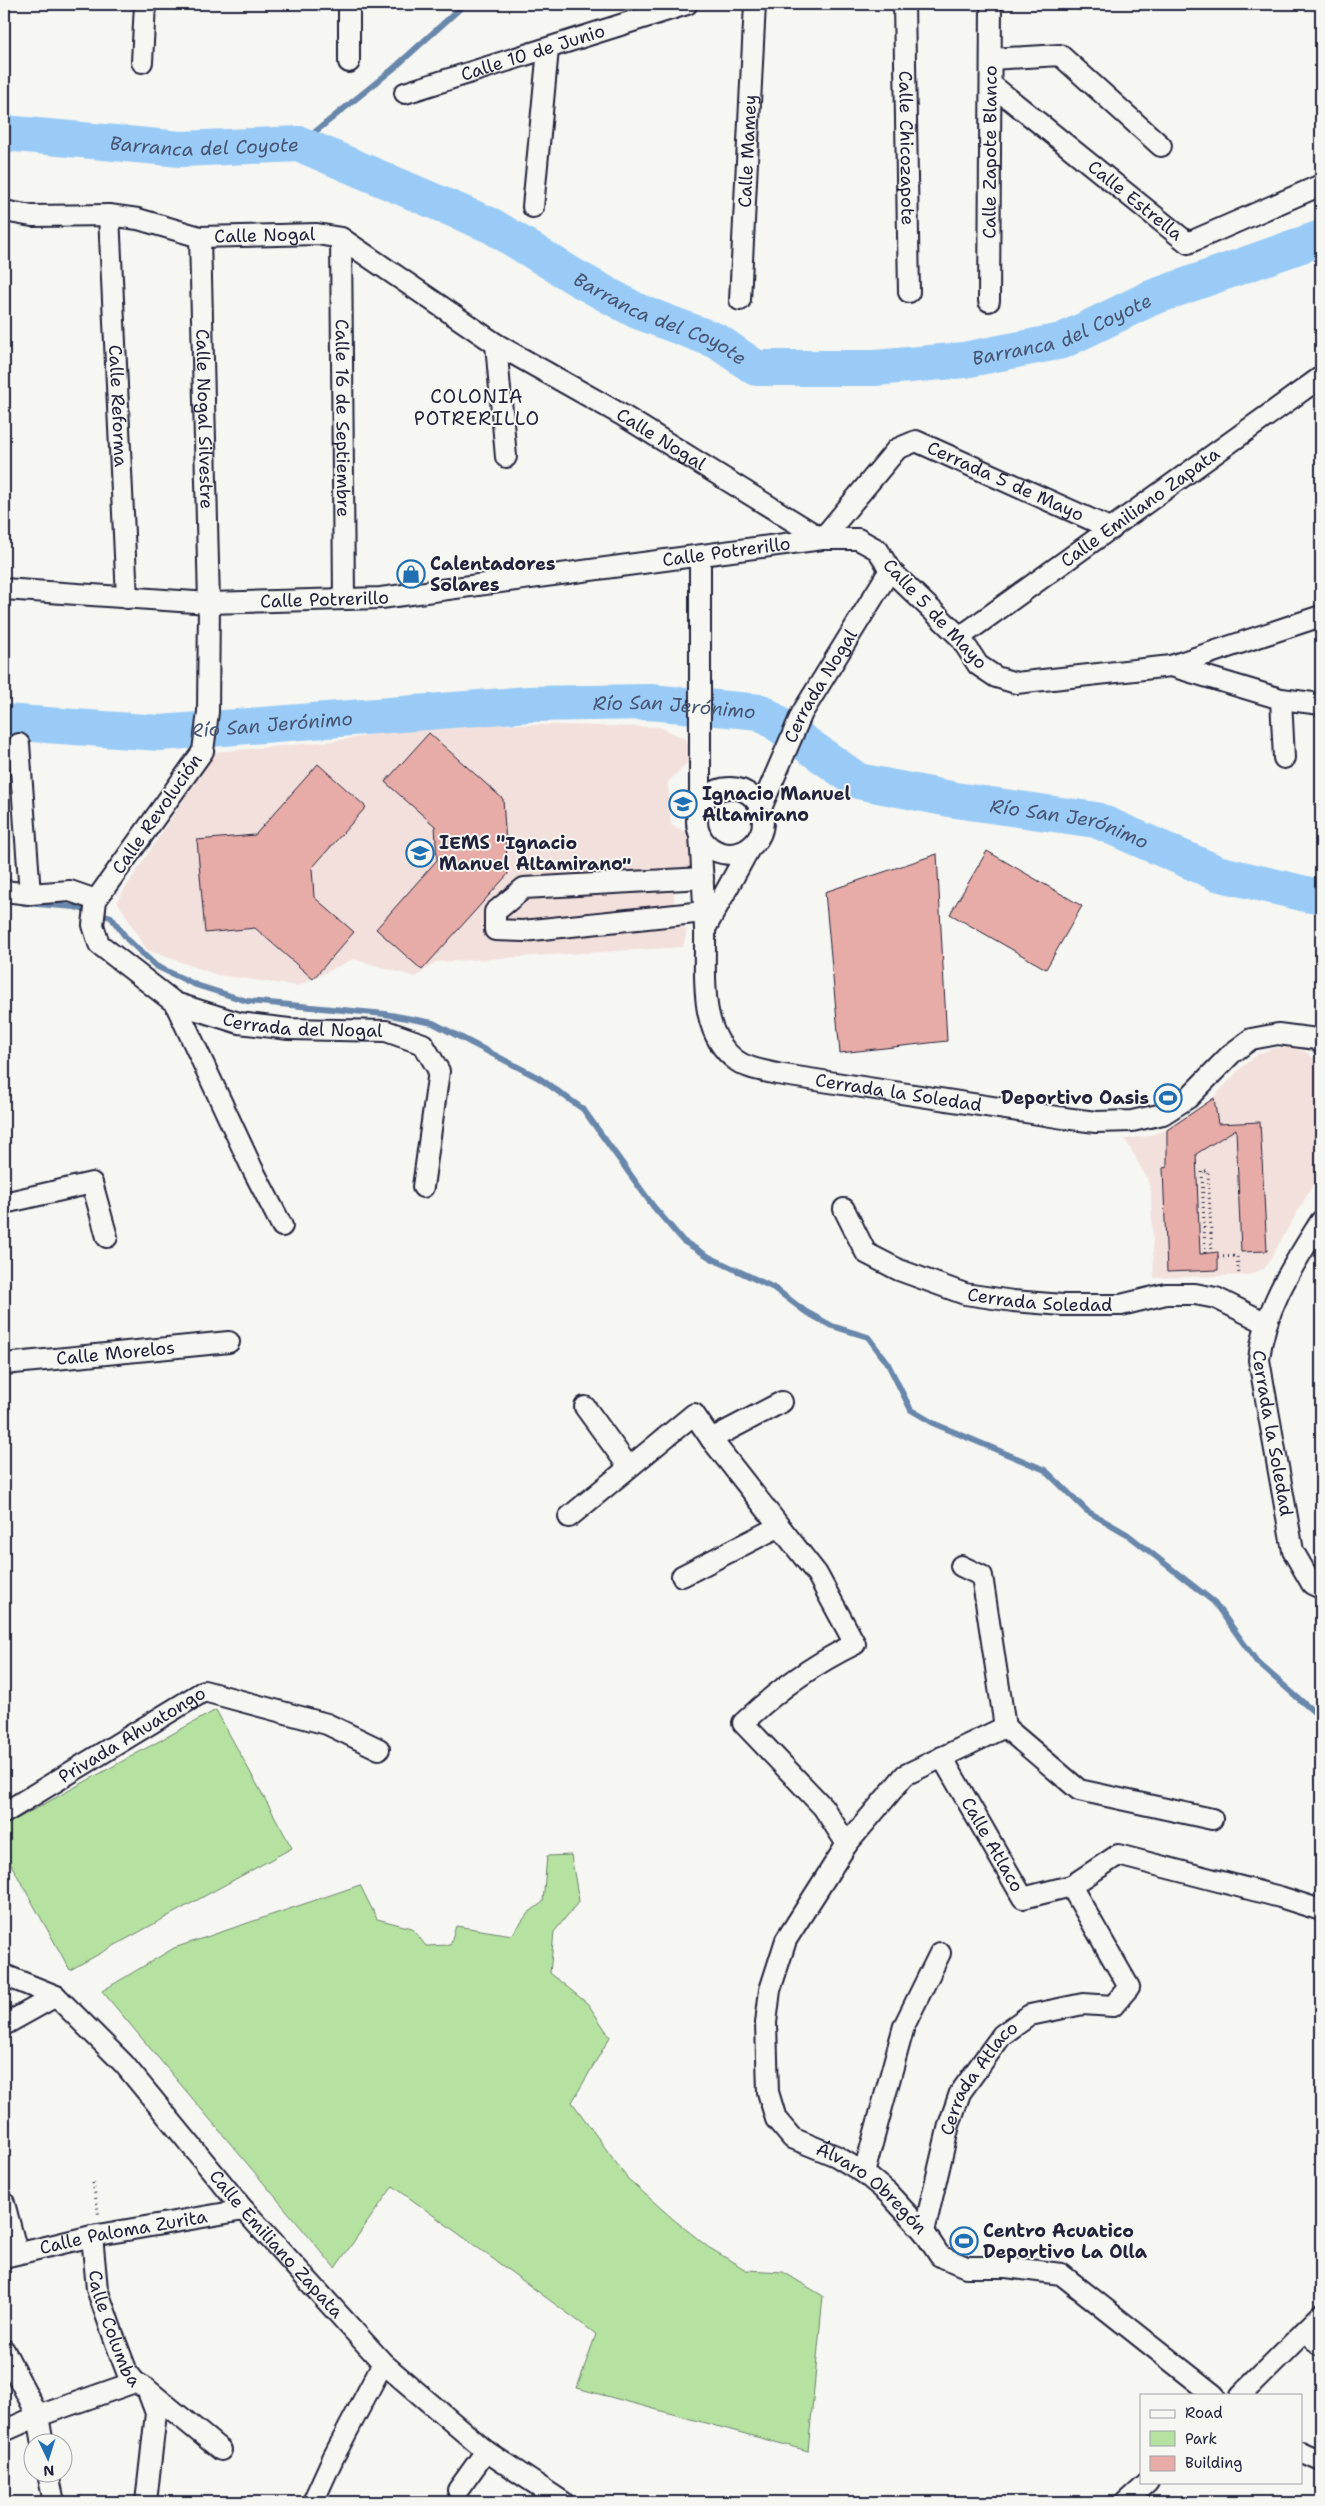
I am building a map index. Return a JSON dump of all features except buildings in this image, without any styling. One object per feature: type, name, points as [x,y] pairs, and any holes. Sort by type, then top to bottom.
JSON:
[{"type":"street","points":[[142,62],[145,4]]},
{"type":"street","points":[[349,4],[349,62]]},
{"type":"street","name":"Calle 10 de Junio","points":[[405,93],[687,4]]},
{"type":"street","name":"Calle Mamey","points":[[740,300],[755,4]]},
{"type":"street","name":"Calle Chicozapote","points":[[904,4],[909,292]]},
{"type":"street","name":"Calle Zapote Blanco","points":[[989,301],[992,4]]},
{"type":"street","points":[[533,208],[548,48]]},
{"type":"street","points":[[990,59],[1060,55],[1161,146]]},
{"type":"street","name":"Calle Estrella","points":[[992,85],[1188,243],[1321,185]]},
{"type":"street","name":"Calle Nogal","points":[[4,211],[32,216],[109,215],[138,220],[200,237],[317,234],[341,238],[496,344],[622,415],[822,539]]},
{"type":"street","name":"Calle Reforma","points":[[109,215],[128,598]]},
{"type":"street","name":"Calle Nogal Silvestre","points":[[200,237],[209,603]]},
{"type":"street","name":"Calle 16 de Septiembre","points":[[341,238],[344,598]]},
{"type":"street","points":[[496,344],[506,457]]},
{"type":"street","name":"Calle Emiliano Zapata","points":[[960,637],[1321,377]]},
{"type":"street","name":"Cerrada 5 de Mayo","points":[[822,539],[897,449],[916,441],[1112,529]]},
{"type":"street","name":"Calle Potrerillo","points":[[4,590],[209,603],[381,598],[822,539]]},
{"type":"street","name":"Calle 5 de Mayo","points":[[822,539],[858,539],[878,550],[890,570],[960,637],[978,665],[996,677],[1016,683],[1171,666]]},
{"type":"street","points":[[700,556],[700,807],[696,821],[700,835],[706,845],[716,851],[727,854],[738,853],[749,848],[763,830],[764,819],[761,808],[755,798],[746,791],[736,788],[715,791],[706,798],[700,807]]},
{"type":"street","name":"Cerrada Nogal","points":[[761,808],[802,713],[890,570]]},
{"type":"street","name":"Calle Revolución","points":[[96,901],[203,752],[208,712],[209,603]]},
{"type":"street","points":[[1171,666],[1321,616]]},
{"type":"street","points":[[1171,666],[1281,699],[1321,704]]},
{"type":"street","points":[[1281,699],[1284,758]]},
{"type":"street","points":[[10,745],[30,894]]},
{"type":"street","name":"Cerrada la Soledad","points":[[700,835],[705,921],[706,1000],[714,1032],[723,1047],[738,1062],[777,1074],[1080,1120],[1096,1122],[1132,1121],[1163,1114],[1188,1098],[1231,1054],[1251,1039],[1278,1034],[1317,1039],[1321,1043]]},
{"type":"street","name":"Cerrada la Soledad","points":[[705,921],[749,848]]},
{"type":"street","points":[[703,878],[524,888],[496,912],[496,930],[523,931],[705,921]]},
{"type":"street","points":[[4,891],[30,894],[70,891],[96,901]]},
{"type":"street","name":"Cerrada del Nogal","points":[[96,901],[93,925],[99,944],[175,1003],[239,1023],[289,1029],[386,1031],[422,1044],[438,1070],[423,1187]]},
{"type":"street","points":[[175,1003],[252,1168],[282,1226]]},
{"type":"street","points":[[4,1203],[92,1183],[107,1237]]},
{"type":"street","name":"Cerrada Soledad","points":[[844,1209],[866,1253],[899,1270],[965,1294],[1063,1305],[1121,1305],[1166,1294],[1195,1294],[1216,1298],[1266,1323]]},
{"type":"street","name":"Cerrada la Soledad","points":[[1321,1221],[1291,1267],[1266,1323],[1261,1339],[1259,1360],[1294,1551],[1312,1584],[1321,1588]]},
{"type":"street","name":"Calle Morelos","points":[[4,1364],[229,1342]]},
{"type":"street","points":[[710,1440],[782,1402]]},
{"type":"street","points":[[585,1407],[628,1466]]},
{"type":"street","points":[[569,1517],[628,1466],[694,1414],[710,1440],[817,1574],[855,1644],[821,1660],[765,1701],[743,1723],[823,1807],[847,1844]]},
{"type":"street","points":[[682,1576],[778,1527]]},
{"type":"street","points":[[961,1566],[982,1576],[1005,1727],[1079,1790],[1212,1818]]},
{"type":"street","name":"Privada Ahuatongo","points":[[4,1813],[204,1692],[327,1724],[379,1749]]},
{"type":"street","name":"Álvaro Obregón","points":[[1005,1727],[905,1775],[847,1844],[786,1940],[770,1990],[766,2022],[768,2092],[776,2119],[792,2138],[836,2156],[864,2173],[888,2193],[924,2232],[940,2256],[966,2267],[1006,2267],[1061,2274],[1213,2394]]},
{"type":"street","name":"Calle Atlaco","points":[[942,1757],[1023,1898],[1071,1886]]},
{"type":"street","points":[[1071,1886],[1118,1855],[1280,1897],[1321,1910]]},
{"type":"street","name":"Cerrada Atlaco","points":[[924,2232],[949,2126],[960,2093],[1002,2035],[1030,2015],[1083,2004],[1113,2006],[1129,1987],[1071,1886]]},
{"type":"street","points":[[864,2173],[904,2026],[940,1953]]},
{"type":"street","name":"Calle Emiliano Zapata","points":[[4,1975],[56,1996],[124,2064],[244,2210],[383,2363],[486,2451],[552,2500]]},
{"type":"street","points":[[4,2025],[56,1996]]},
{"type":"street","points":[[4,2203],[10,2254]]},
{"type":"street","name":"Calle Paloma Zurita","points":[[10,2254],[97,2235],[244,2210]]},
{"type":"street","name":"Calle Columba","points":[[97,2235],[97,2288],[127,2372],[141,2386],[156,2413],[146,2502]]},
{"type":"street","points":[[1242,2394],[1321,2315]]},
{"type":"street","points":[[1304,2332],[1321,2345]]},
{"type":"street","points":[[4,2350],[38,2416],[41,2434]]},
{"type":"street","points":[[313,2502],[333,2458],[383,2363]]},
{"type":"street","points":[[4,2431],[38,2416],[141,2386],[220,2450]]},
{"type":"street","points":[[458,2490],[486,2451]]},
{"type":"street","points":[[1302,2452],[1321,2461]]},
{"type":"street","points":[[50,2484],[54,2502]]},
{"type":"street","points":[[1126,2502],[1146,2484]]},
{"type":"path","points":[[1205,1253],[1202,1171],[1208,1171],[1212,1253]]},
{"type":"path","points":[[1218,1257],[1237,1256],[1239,1275]]},
{"type":"path","points":[[93,2183],[97,2235]]},
{"type":"shaded area","name":"IEMS \"Ignacio Manuel Altamirano\"","points":[[440,723],[660,727],[687,740],[690,760],[668,782],[671,825],[692,835],[690,871],[672,878],[677,926],[687,930],[683,947],[436,962],[416,977],[353,959],[298,986],[218,975],[147,950],[117,901],[215,752],[335,741]]},
{"type":"shaded area","points":[[1273,1048],[1291,1048],[1306,1052],[1321,1064],[1321,1171],[1265,1268],[1249,1275],[1154,1278],[1151,1192],[1147,1178],[1125,1139],[1149,1136],[1165,1130],[1213,1098],[1241,1068],[1257,1055]]},
{"type":"green space","points":[[216,1710],[292,1848],[70,1970],[4,1852],[4,1826]]},
{"type":"green space","points":[[571,1855],[579,1901],[554,1932],[550,1973],[588,2004],[610,2037],[572,2102],[627,2178],[708,2247],[746,2270],[783,2272],[823,2296],[808,2451],[577,2388],[596,2334],[393,2186],[335,2268],[102,1991],[174,1948],[360,1885],[377,1919],[412,1928],[426,1946],[450,1945],[456,1926],[512,1935],[528,1913],[543,1902],[547,1856]]},
{"type":"waterway","points":[[300,144],[393,69],[465,4]]},
{"type":"waterway","name":"Barranca del Coyote","points":[[4,133],[181,149],[300,144],[492,226],[575,277],[637,311],[717,341],[756,368],[875,368],[964,360],[1062,341],[1151,298],[1321,238]]},
{"type":"waterway","name":"Río San Jerónimo","points":[[4,722],[160,733],[529,704],[650,702],[761,712],[858,781],[955,800],[1096,820],[1217,873],[1310,895]]},
{"type":"waterway","points":[[24,903],[75,907],[111,917],[127,939],[156,966],[196,985],[247,1001],[385,1014],[433,1023],[539,1078],[583,1109],[653,1206],[683,1241],[711,1258],[774,1288],[806,1312],[832,1326],[868,1337],[888,1364],[911,1410],[935,1424],[1045,1470],[1087,1511],[1127,1534],[1214,1602],[1257,1662],[1314,1712],[1321,1715]]},
{"type":"place","name":"Calentadores Solares","points":[[411,574]]},
{"type":"place","name":"Ignacio Manuel Altamirano","points":[[683,804]]},
{"type":"place","name":"IEMS \"Ignacio Manuel Altamirano\"","points":[[420,853]]},
{"type":"place","name":"Deportivo Oasis","points":[[1168,1098]]},
{"type":"place","name":"Centro Acuatico Deportivo La Olla","points":[[964,2241]]},
{"type":"district","name":"COLONIA POTRERILLO","points":[[477,407]]}]
